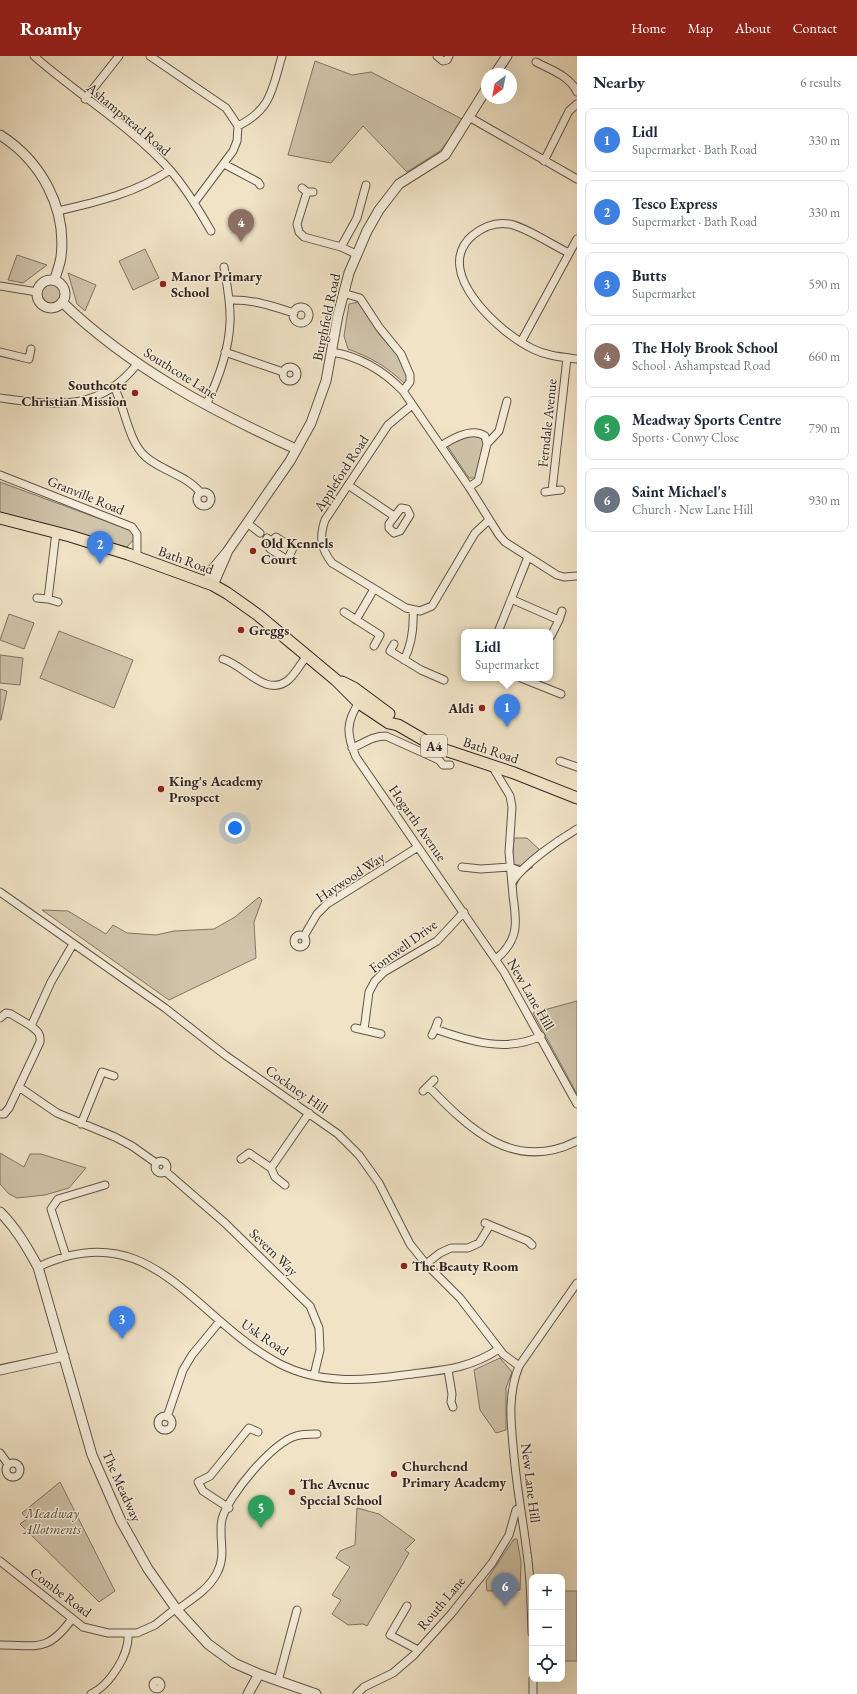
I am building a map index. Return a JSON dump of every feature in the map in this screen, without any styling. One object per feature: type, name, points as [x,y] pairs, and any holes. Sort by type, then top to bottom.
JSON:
[{"type":"main road","name":"Bath Road","points":[[0,518],[138,553],[210,584],[245,605],[336,680],[347,684],[362,699],[393,718],[398,725],[430,744],[494,766],[577,798]]},
{"type":"street","name":"Ashampstead Road","points":[[34,56],[85,99],[142,142],[170,170],[194,203],[211,231]]},
{"type":"street","points":[[85,99],[119,56]]},
{"type":"street","points":[[150,56],[226,108],[238,126],[237,141],[224,164],[194,203]]},
{"type":"street","points":[[238,126],[253,119],[263,108],[271,95],[282,56]]},
{"type":"street","points":[[437,56],[443,60],[447,60],[449,56]]},
{"type":"street","points":[[499,68],[507,56]]},
{"type":"street","points":[[536,62],[573,83],[577,92]]},
{"type":"street","name":"Burghfield Road","points":[[210,584],[212,570],[227,552],[247,523],[296,449],[311,423],[322,396],[343,292],[356,254],[378,210],[405,179],[445,155],[481,98]]},
{"type":"street","points":[[544,161],[569,111],[577,104]]},
{"type":"street","points":[[469,117],[577,179]]},
{"type":"street","points":[[0,135],[12,142],[35,165],[48,187],[58,211],[61,233],[61,257],[54,280]]},
{"type":"street","points":[[224,164],[258,182],[260,185]]},
{"type":"street","points":[[58,211],[93,204],[120,195],[159,177],[170,170]]},
{"type":"street","points":[[341,247],[357,218],[366,185]]},
{"type":"street","points":[[307,191],[297,224],[299,232],[304,237],[341,247],[356,254]]},
{"type":"street","points":[[569,254],[510,224],[497,224],[481,228],[471,237],[464,247],[460,258],[460,270],[465,284],[477,303],[492,321],[521,342],[549,355],[577,359]]},
{"type":"street","points":[[521,342],[577,239]]},
{"type":"street","points":[[206,405],[216,383],[225,352],[230,323],[229,300],[224,267]]},
{"type":"street","points":[[54,280],[59,282],[64,290],[64,298],[62,302],[53,308],[46,307],[39,301],[37,292],[40,285],[46,281],[54,280]]},
{"type":"street","points":[[0,286],[37,292]]},
{"type":"street","points":[[343,292],[360,298],[379,327],[401,354],[410,375],[410,382],[403,391]]},
{"type":"street","points":[[229,300],[244,299],[260,302],[294,313]]},
{"type":"street","name":"Southcote Lane","points":[[62,302],[103,337],[138,363],[206,405],[250,428],[296,449]]},
{"type":"street","points":[[0,352],[29,358],[31,349]]},
{"type":"street","points":[[225,352],[283,372]]},
{"type":"street","points":[[332,352],[373,366],[391,378],[403,391],[505,542],[557,575],[564,577],[577,576]]},
{"type":"street","name":"Ferndale Avenue","points":[[561,490],[548,491],[567,358]]},
{"type":"street","points":[[0,398],[47,404],[74,403],[96,396],[114,387],[130,373],[138,363]]},
{"type":"street","points":[[114,387],[137,446],[146,457],[194,485],[200,492]]},
{"type":"street","points":[[487,444],[499,431],[507,401]]},
{"type":"street","name":"Appleford Road","points":[[412,405],[388,425],[325,520],[322,528],[321,544],[324,553],[332,563],[413,611]]},
{"type":"street","points":[[441,446],[454,438],[479,432],[485,436],[487,444],[478,481],[469,487]]},
{"type":"street","name":"Granville Road","points":[[0,476],[132,527],[137,534],[138,553]]},
{"type":"street","points":[[348,485],[394,516]]},
{"type":"street","points":[[404,660],[414,629],[413,611],[426,610],[432,606],[475,532],[490,520]]},
{"type":"street","points":[[247,523],[260,533]]},
{"type":"street","points":[[48,599],[56,532]]},
{"type":"street","points":[[499,629],[528,557]]},
{"type":"street","points":[[356,620],[374,589]]},
{"type":"street","points":[[37,598],[58,602]]},
{"type":"street","points":[[511,599],[558,620]]},
{"type":"street","points":[[553,631],[562,611]]},
{"type":"street","points":[[344,612],[380,635],[374,646]]},
{"type":"street","points":[[394,644],[390,651],[404,660],[444,680]]},
{"type":"street","points":[[224,659],[233,662],[266,685],[276,687],[288,680],[307,656]]},
{"type":"street","points":[[528,681],[561,694]]},
{"type":"street","name":"Hogarth Avenue","points":[[362,699],[349,720],[348,727],[352,748],[363,767],[496,959]]},
{"type":"street","points":[[352,748],[368,739],[386,736],[439,760],[443,765],[450,766]]},
{"type":"street","points":[[560,761],[577,767]]},
{"type":"street","name":"New Lane Hill","points":[[494,766],[494,771],[510,796],[512,807],[510,867],[516,923],[515,932],[503,953],[496,959],[541,1036],[577,1104]]},
{"type":"street","points":[[512,882],[520,871],[527,867],[556,842],[577,829]]},
{"type":"street","name":"Haywood Way","points":[[304,936],[313,919],[327,904],[418,847]]},
{"type":"street","points":[[462,867],[481,869],[510,867],[520,871]]},
{"type":"street","name":"Cockney Hill","points":[[0,892],[166,1008],[235,1062],[338,1134],[359,1156],[379,1183],[410,1244],[426,1264],[460,1298],[499,1349],[519,1366]]},
{"type":"street","name":"Fontwell Drive","points":[[364,1030],[369,992],[375,981],[384,972],[436,941],[464,912]]},
{"type":"street","points":[[31,1026],[51,982],[73,944]]},
{"type":"street","points":[[0,1018],[6,1013],[12,1014],[38,1031],[41,1037],[20,1087],[9,1108],[4,1114],[0,1114]]},
{"type":"street","points":[[438,1021],[434,1032],[491,1044],[514,1043],[541,1036]]},
{"type":"street","points":[[355,1028],[381,1034]]},
{"type":"street","points":[[81,1124],[102,1072],[114,1076]]},
{"type":"street","points":[[434,1080],[426,1089],[452,1112],[496,1144],[518,1152],[537,1152],[558,1149],[577,1141]]},
{"type":"street","name":"Severn Way","points":[[20,1087],[57,1113],[126,1143],[156,1163],[155,1166],[157,1171],[165,1171],[225,1223],[310,1306],[320,1328],[320,1350],[314,1376]]},
{"type":"street","points":[[271,1168],[309,1113]]},
{"type":"street","points":[[241,1159],[249,1153],[271,1168],[275,1177],[285,1185]]},
{"type":"street","points":[[66,1256],[51,1209],[58,1199],[105,1185]]},
{"type":"street","name":"The Meadway","points":[[0,1212],[9,1220],[38,1266],[64,1356],[78,1412],[100,1473],[129,1535],[148,1569],[176,1609],[208,1644],[234,1663],[259,1674],[316,1694]]},
{"type":"street","points":[[426,1264],[440,1253],[451,1248],[468,1248],[480,1243],[488,1224],[532,1244]]},
{"type":"street","name":"Usk Road","points":[[38,1266],[86,1251],[115,1252],[136,1258],[158,1270],[256,1349],[280,1364],[314,1376],[344,1381],[378,1379],[448,1370],[471,1365],[499,1349]]},
{"type":"street","name":"New Lane Hill","points":[[531,1610],[530,1581],[520,1508],[510,1413],[513,1381],[519,1366],[577,1283]]},
{"type":"street","points":[[167,1417],[183,1370],[192,1355],[220,1321]]},
{"type":"street","points":[[0,1370],[64,1356]]},
{"type":"street","points":[[448,1370],[452,1394],[451,1402],[453,1407]]},
{"type":"street","points":[[229,1508],[203,1491],[198,1482],[210,1476],[248,1428],[258,1432]]},
{"type":"street","name":"Combe Road","points":[[0,1561],[72,1620],[83,1627],[108,1633],[137,1633],[155,1625],[210,1584],[217,1572],[222,1556],[220,1530],[223,1518],[251,1473],[277,1446],[296,1436],[317,1434]]},
{"type":"street","points":[[0,1453],[8,1464]]},
{"type":"street","name":"Routh Lane","points":[[357,1694],[364,1687],[393,1674],[418,1650],[451,1614],[492,1563],[509,1535],[516,1510],[520,1508]]},
{"type":"street","points":[[509,1535],[524,1535]]},
{"type":"street","points":[[407,1606],[390,1635],[418,1650]]},
{"type":"street","points":[[278,1681],[297,1610]]},
{"type":"street","points":[[0,1644],[45,1645],[60,1635],[72,1620]]},
{"type":"street","points":[[91,1694],[101,1690],[111,1679],[128,1646],[128,1633]]},
{"type":"street","points":[[248,1694],[259,1674]]},
{"type":"street","points":[[532,1682],[533,1694]]},
{"type":"green space","points":[[315,61],[352,75],[371,72],[464,120],[440,151],[407,172],[363,126],[331,163],[288,155]]},
{"type":"green space","points":[[145,249],[159,278],[133,290],[119,261]]},
{"type":"green space","points":[[17,255],[47,265],[23,283],[8,280]]},
{"type":"green space","points":[[68,273],[96,285],[85,311],[77,304]]},
{"type":"green space","points":[[47,283],[55,283],[62,290],[62,298],[55,305],[47,305],[40,298],[40,290]]},
{"type":"green space","points":[[358,302],[379,334],[397,355],[408,379],[405,384],[378,363],[348,349],[344,336],[349,304]]},
{"type":"green space","points":[[475,435],[481,437],[484,444],[476,478],[469,478],[446,444]]},
{"type":"green space","points":[[0,482],[130,530],[134,534],[135,538],[127,547],[0,513]]},
{"type":"green space","points":[[9,614],[34,623],[24,649],[0,640]]},
{"type":"green space","points":[[59,631],[133,660],[114,708],[40,678]]},
{"type":"green space","points":[[0,655],[23,658],[20,685],[0,683]]},
{"type":"green space","points":[[0,689],[7,691],[1,720],[0,720]]},
{"type":"green space","points":[[514,838],[527,838],[542,852],[523,866],[512,864]]},
{"type":"green space","points":[[259,897],[262,900],[254,922],[256,958],[169,1000],[42,910],[68,911],[106,934],[113,925],[127,933],[156,935],[174,931],[214,929],[235,917]]},
{"type":"green space","points":[[577,1001],[577,1094],[533,1013]]},
{"type":"green space","points":[[0,1153],[24,1167],[30,1154],[41,1154],[86,1168],[69,1188],[45,1195],[17,1198],[9,1194],[0,1184]]},
{"type":"green space","points":[[500,1358],[512,1372],[506,1388],[506,1430],[496,1433],[480,1410],[474,1370]]},
{"type":"green space","name":"Meadway Allotments","points":[[60,1482],[115,1591],[99,1602],[20,1524],[27,1519],[22,1513]]},
{"type":"green space","points":[[357,1508],[379,1514],[415,1540],[405,1550],[409,1553],[367,1626],[363,1624],[348,1625],[332,1614],[341,1600],[332,1595],[350,1567],[336,1558],[340,1551],[355,1545]]},
{"type":"green space","points":[[514,1539],[517,1539],[521,1562],[520,1590],[487,1591],[486,1581]]},
{"type":"green space","points":[[565,1591],[577,1591],[577,1661],[565,1661]]},
{"type":"waterway","points":[[525,872],[532,867]]},
{"type":"waterway","points":[[515,887],[519,878]]},
{"type":"place","name":"The Holy Brook School","points":[[241,242]]},
{"type":"place","name":"Manor Primary School","points":[[163,284]]},
{"type":"place","name":"Southcote Christian Mission","points":[[135,393]]},
{"type":"place","name":"Old Kennels Court","points":[[253,551]]},
{"type":"place","name":"Tesco Express","points":[[100,564]]},
{"type":"place","name":"Greggs","points":[[241,630]]},
{"type":"place","name":"Aldi","points":[[482,708]]},
{"type":"place","name":"Lidl","points":[[507,727]]},
{"type":"place","name":"King's Academy Prospect","points":[[161,789]]},
{"type":"place","name":"The Beauty Room","points":[[404,1266]]},
{"type":"place","name":"Butts","points":[[122,1339]]},
{"type":"place","name":"Churchend Primary Academy","points":[[394,1474]]},
{"type":"place","name":"The Avenue Special School","points":[[292,1492]]},
{"type":"place","name":"Meadway Sports Centre","points":[[261,1528]]},
{"type":"place","name":"Saint Michael's","points":[[505,1606]]}]
